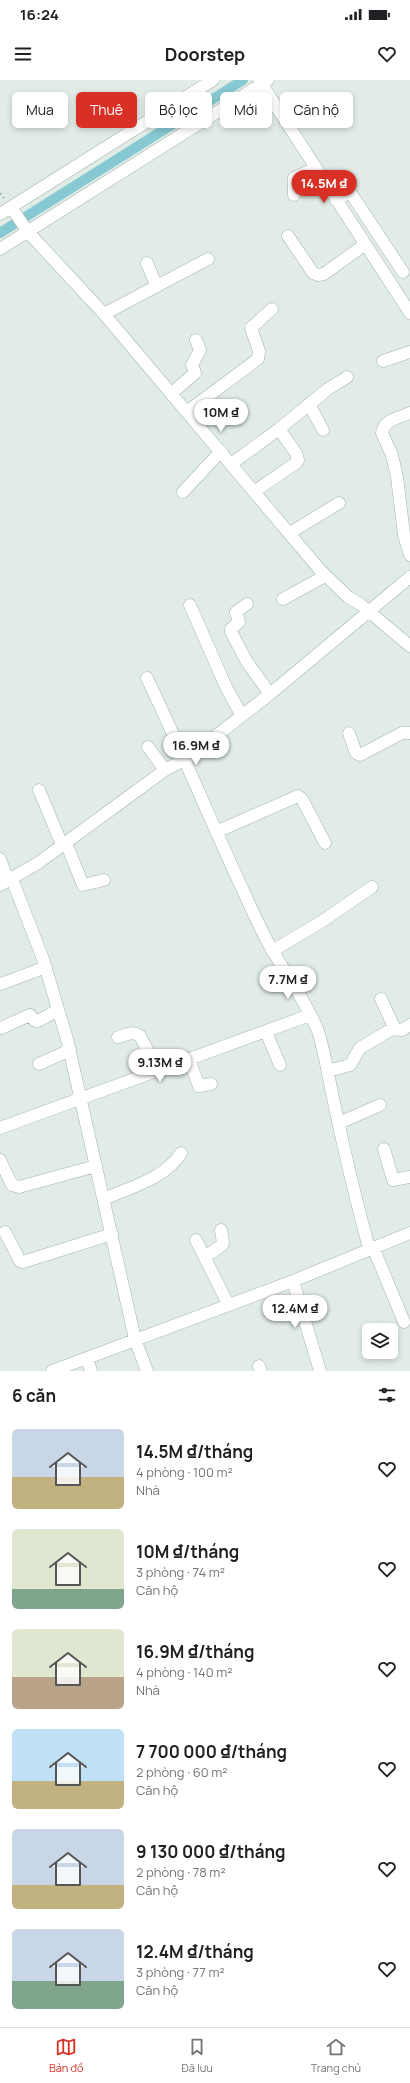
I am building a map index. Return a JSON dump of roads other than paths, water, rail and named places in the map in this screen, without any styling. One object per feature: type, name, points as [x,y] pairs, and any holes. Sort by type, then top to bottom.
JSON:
[{"type":"street","points":[[213,80],[9,211],[104,314],[188,411],[326,576],[348,597],[360,604],[410,646]]},
{"type":"street","points":[[0,249],[26,229],[262,81],[316,168],[341,197],[364,245],[399,275]]},
{"type":"street","points":[[294,195],[294,178],[316,168]]},
{"type":"street","points":[[341,197],[349,193],[352,195],[399,275],[410,313]]},
{"type":"street","points":[[288,236],[313,273],[318,275],[324,274],[364,245]]},
{"type":"street","points":[[104,314],[156,285],[208,259]]},
{"type":"street","points":[[147,263],[156,285]]},
{"type":"street","points":[[188,411],[258,359],[259,351],[251,328],[272,308]]},
{"type":"street","points":[[172,393],[195,373],[192,364],[200,350],[196,340]]},
{"type":"street","points":[[383,361],[410,352]]},
{"type":"street","points":[[231,464],[347,377]]},
{"type":"street","points":[[309,404],[323,430]]},
{"type":"street","points":[[410,413],[384,425],[382,433],[392,455],[397,477],[404,534],[410,555]]},
{"type":"street","points":[[255,491],[296,463],[298,460],[296,453],[279,429]]},
{"type":"street","points":[[183,492],[221,452]]},
{"type":"street","points":[[290,532],[339,503]]},
{"type":"street","points":[[283,600],[326,576]]},
{"type":"street","points":[[7,881],[64,844],[164,770],[186,759],[270,694],[410,577]]},
{"type":"street","points":[[247,604],[236,612],[239,622],[231,629],[231,632],[247,662],[270,694]]},
{"type":"street","points":[[190,605],[232,699],[242,716]]},
{"type":"street","points":[[147,678],[186,759],[241,888],[272,951],[310,1015],[318,1033],[339,1123],[371,1247],[404,1322]]},
{"type":"street","points":[[348,733],[356,753],[360,755],[402,733],[410,733]]},
{"type":"street","points":[[148,748],[164,770]]},
{"type":"street","points":[[38,790],[83,886],[104,880]]},
{"type":"street","points":[[218,831],[298,796],[302,799],[325,843]]},
{"type":"street","points":[[0,859],[7,881],[46,967],[70,1050],[135,1339],[148,1371]]},
{"type":"street","points":[[272,951],[321,922],[372,887]]},
{"type":"street","points":[[0,984],[46,967]]},
{"type":"street","points":[[381,999],[395,1029]]},
{"type":"street","points":[[1,1028],[30,1015],[35,1021],[38,1021],[58,1010]]},
{"type":"street","points":[[0,1128],[310,1015]]},
{"type":"street","points":[[328,1071],[350,1065],[360,1048],[395,1029],[402,1030],[410,1025]]},
{"type":"street","points":[[118,1037],[132,1032],[140,1036],[158,1071]]},
{"type":"street","points":[[266,1032],[280,1065]]},
{"type":"street","points":[[39,1064],[70,1050]]},
{"type":"street","points":[[189,1060],[199,1086],[211,1084]]},
{"type":"street","points":[[339,1123],[380,1105]]},
{"type":"street","points":[[384,1149],[393,1180],[410,1178]]},
{"type":"street","points":[[104,1199],[161,1174],[171,1166],[180,1153]]},
{"type":"street","points":[[0,1160],[12,1185],[19,1187],[96,1166]]},
{"type":"street","points":[[205,1257],[222,1245],[221,1230]]},
{"type":"street","points":[[5,1232],[20,1261],[23,1262],[112,1234]]},
{"type":"street","points":[[52,1371],[293,1281],[371,1247],[410,1232]]},
{"type":"street","points":[[196,1240],[228,1304]]},
{"type":"street","points":[[293,1281],[320,1371]]},
{"type":"street","points":[[87,1358],[91,1371]]},
{"type":"waterway","points":[[0,233],[243,80]]}]
